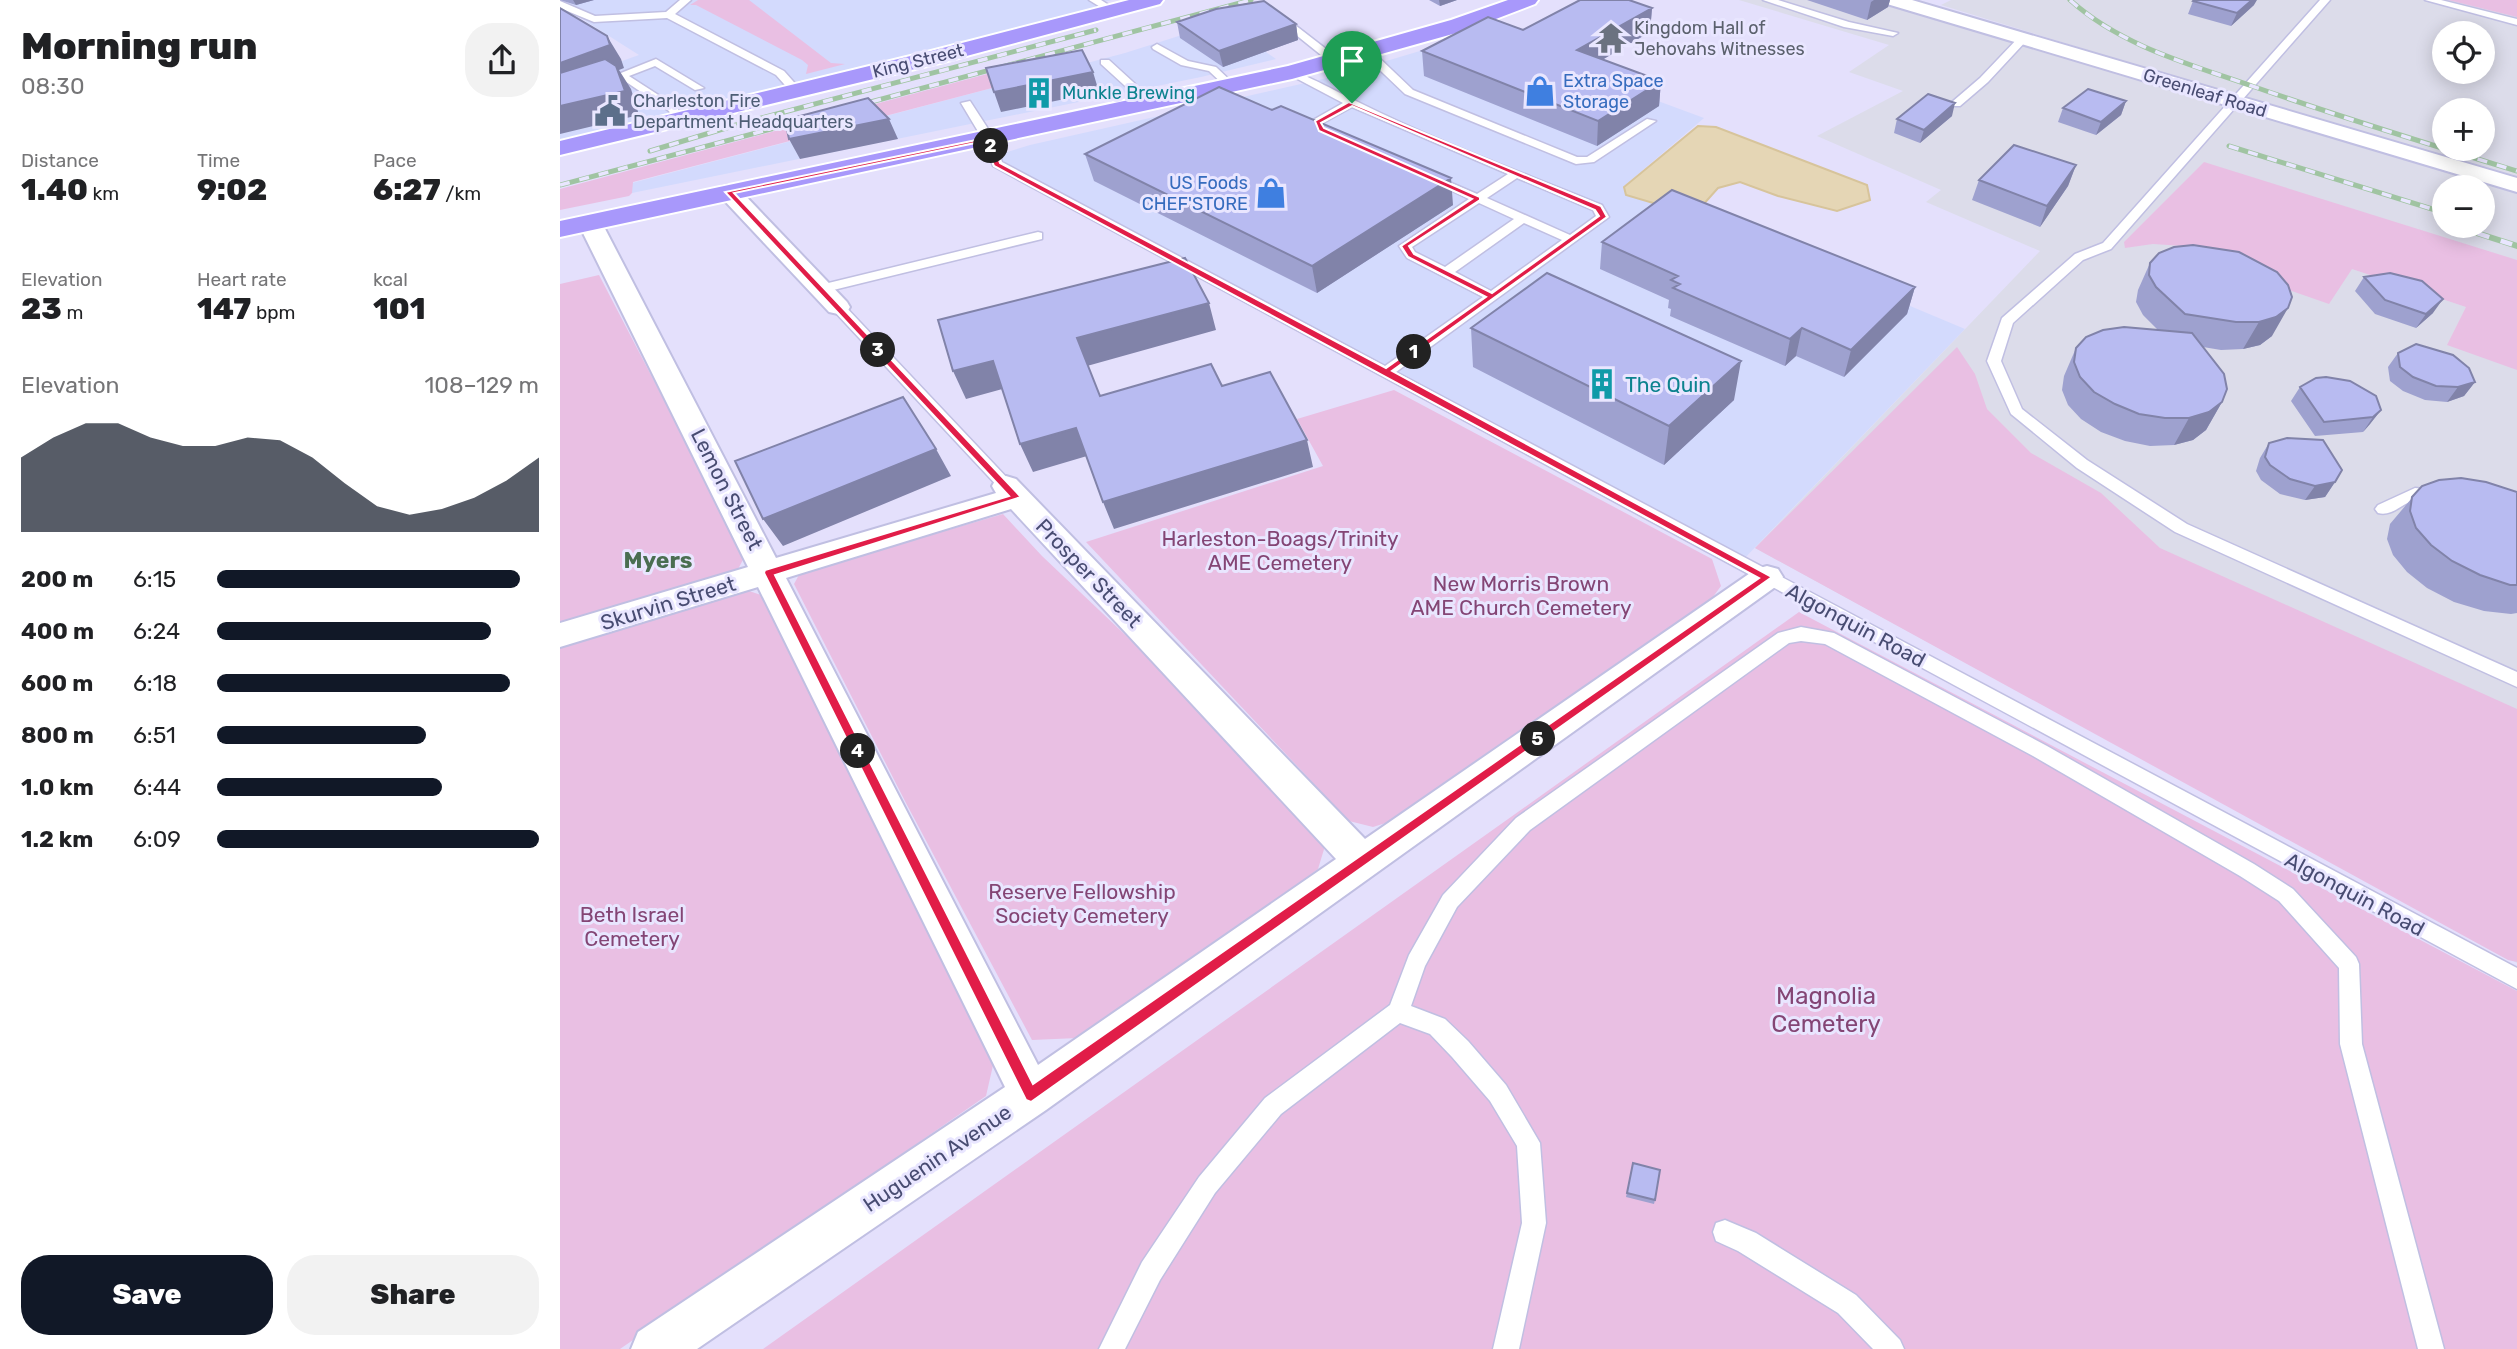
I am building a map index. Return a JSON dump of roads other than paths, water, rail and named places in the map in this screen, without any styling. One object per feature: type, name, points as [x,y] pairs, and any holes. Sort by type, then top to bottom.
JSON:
[{"type":"main road","name":"King Street","points":[[560,148],[796,91],[1103,6],[1153,0]]},
{"type":"main road","points":[[560,229],[1292,72],[1460,25],[1528,0]]},
{"type":"street","name":"Greenleaf Road","points":[[1908,2],[2023,39],[2517,185]]},
{"type":"street","name":"Prosper Street","points":[[729,192],[838,307]]},
{"type":"street","name":"Lemon Street","points":[[590,223],[1031,1095]]},
{"type":"street","name":"Prosper Street","points":[[1011,491],[1363,862]]},
{"type":"street","name":"Skurvin Street","points":[[560,635],[769,573],[1011,491]]},
{"type":"street","name":"Huguenin Avenue","points":[[655,1349],[1031,1095],[1767,577]]},
{"type":"lane","points":[[669,15],[686,0]]},
{"type":"lane","points":[[1768,0],[1847,25],[1893,33]]},
{"type":"lane","points":[[2325,0],[2107,246],[2079,257],[2007,321],[1993,361],[2016,411],[2082,464],[2180,528],[2517,680]]},
{"type":"lane","points":[[2430,0],[2517,22]]},
{"type":"lane","points":[[560,4],[594,19],[669,15],[780,73],[796,91]]},
{"type":"lane","points":[[1283,20],[1335,61]]},
{"type":"lane","points":[[1956,104],[1984,80],[2023,39]]},
{"type":"lane","points":[[1157,47],[1185,63],[1212,69],[1231,86]]},
{"type":"lane","points":[[1367,52],[1409,92],[1576,161],[1590,160],[1651,121]]},
{"type":"lane","points":[[609,80],[656,62],[699,88]]},
{"type":"lane","points":[[1105,62],[1151,104]]},
{"type":"lane","points":[[1292,72],[1352,103],[1598,208],[1603,217],[1386,372]]},
{"type":"lane","points":[[621,75],[673,109],[678,120]]},
{"type":"lane","name":"Algonquin Road","points":[[967,103],[988,138],[997,164],[2517,979]]},
{"type":"lane","points":[[1345,140],[1321,130],[1317,122],[1352,103]]},
{"type":"lane","points":[[1417,172],[1572,240]]},
{"type":"lane","points":[[1492,296],[1411,255],[1405,246],[1516,174]]},
{"type":"lane","points":[[1445,272],[1522,219]]},
{"type":"lane","points":[[821,289],[1038,236]]},
{"type":"lane","name":"Prosper Street","points":[[838,307],[1011,491]]},
{"type":"lane","points":[[2383,509],[2416,493],[2451,496]]},
{"type":"lane","points":[[1112,1349],[1152,1271],[1207,1185],[1273,1106],[1398,1012],[1416,962],[1450,901],[1523,824],[1784,638],[1801,634],[1828,638],[2040,751],[2247,870],[2286,895],[2342,955],[2349,964],[2351,1044],[2431,1349]]},
{"type":"lane","points":[[1398,1012],[1437,1026],[1460,1049],[1498,1093],[1528,1143],[1534,1223],[1506,1349]]},
{"type":"lane","points":[[1725,1232],[1747,1242],[1847,1304],[1891,1349]]},
{"type":"railway","points":[[852,107],[1251,0]]},
{"type":"railway","points":[[2070,0],[2111,30],[2156,52],[2351,119],[2517,171]]},
{"type":"railway","points":[[650,151],[746,122],[1096,30]]},
{"type":"railway","points":[[560,185],[805,120]]},
{"type":"railway","points":[[2229,146],[2432,209]]},
{"type":"railway","points":[[2492,238],[2517,246]]},
{"type":"place","name":"Kingdom Hall of Jehovahs Witnesses","points":[[1611,38]]},
{"type":"place","name":"Extra Space Storage","points":[[1540,91]]},
{"type":"place","name":"Munkle Brewing","points":[[1039,93]]},
{"type":"place","name":"Charleston Fire Department Headquarters","points":[[610,111]]},
{"type":"place","name":"US Foods CHEF'STORE","points":[[1271,193]]},
{"type":"place","name":"The Quin","points":[[1602,384]]},
{"type":"district","name":"Myers","points":[[658,560]]},
{"type":"park label","name":"Harleston-Boags/Trinity AME Cemetery","points":[[1280,550]]},
{"type":"park label","name":"New Morris Brown AME Church Cemetery","points":[[1521,595]]},
{"type":"park label","name":"Reserve Fellowship Society Cemetery","points":[[1082,903]]},
{"type":"park label","name":"Beth Israel Cemetery","points":[[632,926]]},
{"type":"park label","name":"Magnolia Cemetery","points":[[1826,1010]]}]
